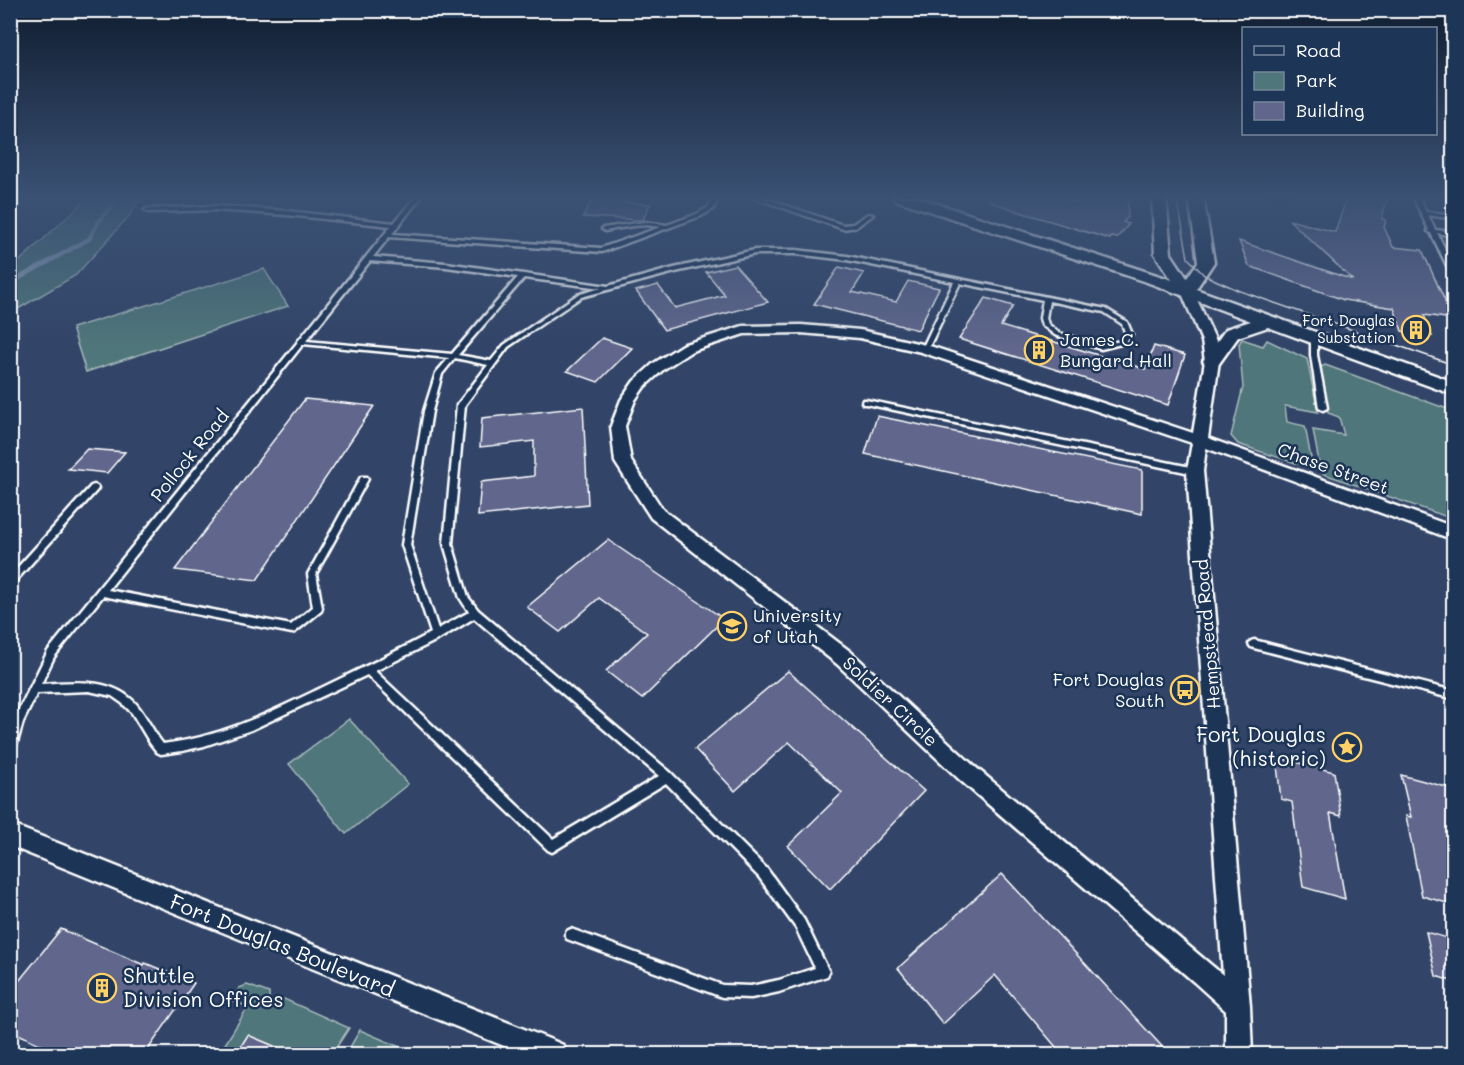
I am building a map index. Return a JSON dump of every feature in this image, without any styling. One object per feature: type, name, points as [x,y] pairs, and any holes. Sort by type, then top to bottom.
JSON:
[{"type":"main road","points":[[1052,247],[1187,291],[1454,388]]},
{"type":"main road","points":[[1162,247],[1163,254],[1187,291]]},
{"type":"main road","points":[[1187,291],[1206,262],[1204,247]]},
{"type":"main road","points":[[1212,361],[1232,333],[1269,321]]},
{"type":"street","name":"Hempstead Road","points":[[1187,291],[1209,341],[1212,361],[1195,471],[1238,1006],[1239,1054]]},
{"type":"street","name":"Soldier Circle","points":[[1198,440],[926,349],[860,334],[801,328],[743,330],[687,348],[659,366],[639,384],[627,400],[618,426],[623,462],[657,514],[844,658],[967,773],[1203,973],[1238,1006]]},
{"type":"street","name":"Chase Street","points":[[1198,440],[1454,534]]},
{"type":"street","name":"Fort Douglas Boulevard","points":[[10,835],[554,1054]]},
{"type":"lane","name":"Pollock Road","points":[[10,749],[18,722],[51,654],[300,342],[380,247]]},
{"type":"lane","points":[[555,247],[602,250],[612,247]]},
{"type":"lane","points":[[1439,247],[1454,274]]},
{"type":"lane","points":[[571,935],[722,991],[751,992],[823,972],[800,924],[763,873],[667,777],[475,613],[464,597],[448,544],[461,405],[506,346],[579,296],[674,270],[755,252],[796,252],[847,258],[1046,298],[1116,315],[1129,327],[1129,334],[1123,342],[1101,347],[1057,334],[1046,325],[1043,318],[1046,298]]},
{"type":"lane","points":[[370,259],[446,265],[609,288]]},
{"type":"lane","points":[[436,636],[406,544],[428,411],[439,373],[523,275]]},
{"type":"lane","points":[[926,349],[958,280]]},
{"type":"lane","points":[[1314,338],[1314,355],[1323,408]]},
{"type":"lane","points":[[300,342],[453,356],[493,364]]},
{"type":"lane","points":[[866,402],[1195,471]]},
{"type":"lane","points":[[100,592],[292,628],[318,608],[312,574],[364,479]]},
{"type":"lane","points":[[10,582],[94,488]]},
{"type":"lane","points":[[34,689],[80,686],[115,692],[134,708],[150,738],[161,749],[185,748],[264,720],[436,636],[475,613]]},
{"type":"lane","points":[[1254,644],[1454,695]]},
{"type":"lane","points":[[368,670],[552,846],[667,777]]},
{"type":"shaded area","name":"University of Utah","points":[[10,247],[1453,247],[1453,1054],[11,1054]]},
{"type":"green space","points":[[35,247],[101,247],[76,275],[11,313],[11,269]]},
{"type":"green space","points":[[264,269],[288,306],[86,372],[72,328]]},
{"type":"green space","points":[[1242,339],[1263,346],[1267,340],[1307,359],[1318,412],[1285,406],[1287,422],[1305,426],[1313,469],[1238,444],[1231,436],[1243,387],[1239,344]]},
{"type":"green space","points":[[1325,365],[1453,411],[1453,519],[1321,473],[1313,430],[1344,435],[1339,417],[1328,413],[1320,372],[1321,367]]},
{"type":"green space","points":[[349,719],[408,784],[346,834],[289,764]]},
{"type":"green space","points":[[247,985],[269,993],[269,999],[275,1003],[284,999],[349,1028],[332,1054],[293,1054],[248,1036],[236,1054],[219,1054],[248,1007],[232,1001],[239,988]]},
{"type":"green space","points":[[360,1030],[416,1054],[346,1054]]},
{"type":"building","points":[[1241,247],[1256,247],[1353,280],[1317,247],[1393,247],[1422,250],[1453,319],[1424,315],[1432,336],[1402,331],[1394,308],[1344,300],[1249,266]]},
{"type":"building","points":[[735,265],[768,302],[664,330],[636,291],[658,285],[675,308],[725,295],[706,272]]},
{"type":"building","points":[[839,267],[864,273],[852,292],[896,302],[908,281],[939,288],[918,330],[814,304]]},
{"type":"building","name":"James C. Bungard Hall","points":[[986,298],[1013,306],[1001,326],[1145,369],[1154,346],[1185,355],[1168,405],[959,339]]},
{"type":"building","points":[[602,338],[632,348],[598,382],[567,371]]},
{"type":"building","points":[[305,399],[374,406],[257,580],[175,570]]},
{"type":"building","points":[[583,407],[588,504],[478,516],[481,482],[534,476],[534,441],[480,447],[482,418]]},
{"type":"building","points":[[877,416],[1142,470],[1142,514],[865,454]]},
{"type":"building","points":[[87,449],[125,452],[107,473],[68,469]]},
{"type":"building","points":[[608,540],[724,619],[642,699],[606,671],[647,633],[599,598],[560,632],[527,607]]},
{"type":"building","points":[[788,671],[924,791],[830,889],[788,846],[842,793],[789,742],[735,791],[695,749]]},
{"type":"building","points":[[1276,757],[1334,772],[1341,816],[1330,813],[1345,899],[1303,887],[1292,802],[1281,799]]},
{"type":"building","points":[[1401,775],[1454,789],[1454,905],[1422,896],[1406,816],[1411,817]]},
{"type":"building","points":[[1002,874],[1169,1054],[1062,1054],[995,975],[943,1024],[898,968]]},
{"type":"building","name":"Shuttle Division Offices","points":[[61,929],[144,965],[145,963],[194,983],[145,1054],[60,1054],[10,1030],[10,992]]},
{"type":"building","points":[[1426,932],[1454,940],[1454,982],[1436,976]]},
{"type":"building","points":[[248,1035],[293,1054],[236,1054]]},
{"type":"waterway","points":[[10,283],[75,247]]},
{"type":"tram line","points":[[1186,247],[1188,258],[1204,275],[1240,291],[1454,365]]},
{"type":"place","name":"Fort Douglas Substation","points":[[1416,330]]},
{"type":"place","name":"James C. Bungard Hall","points":[[1039,350]]},
{"type":"place","name":"University of Utah","points":[[732,626]]},
{"type":"place","name":"Fort Douglas South","points":[[1185,690]]},
{"type":"place","name":"Fort Douglas (historic)","points":[[1347,747]]},
{"type":"place","name":"Shuttle Division Offices","points":[[102,988]]}]
